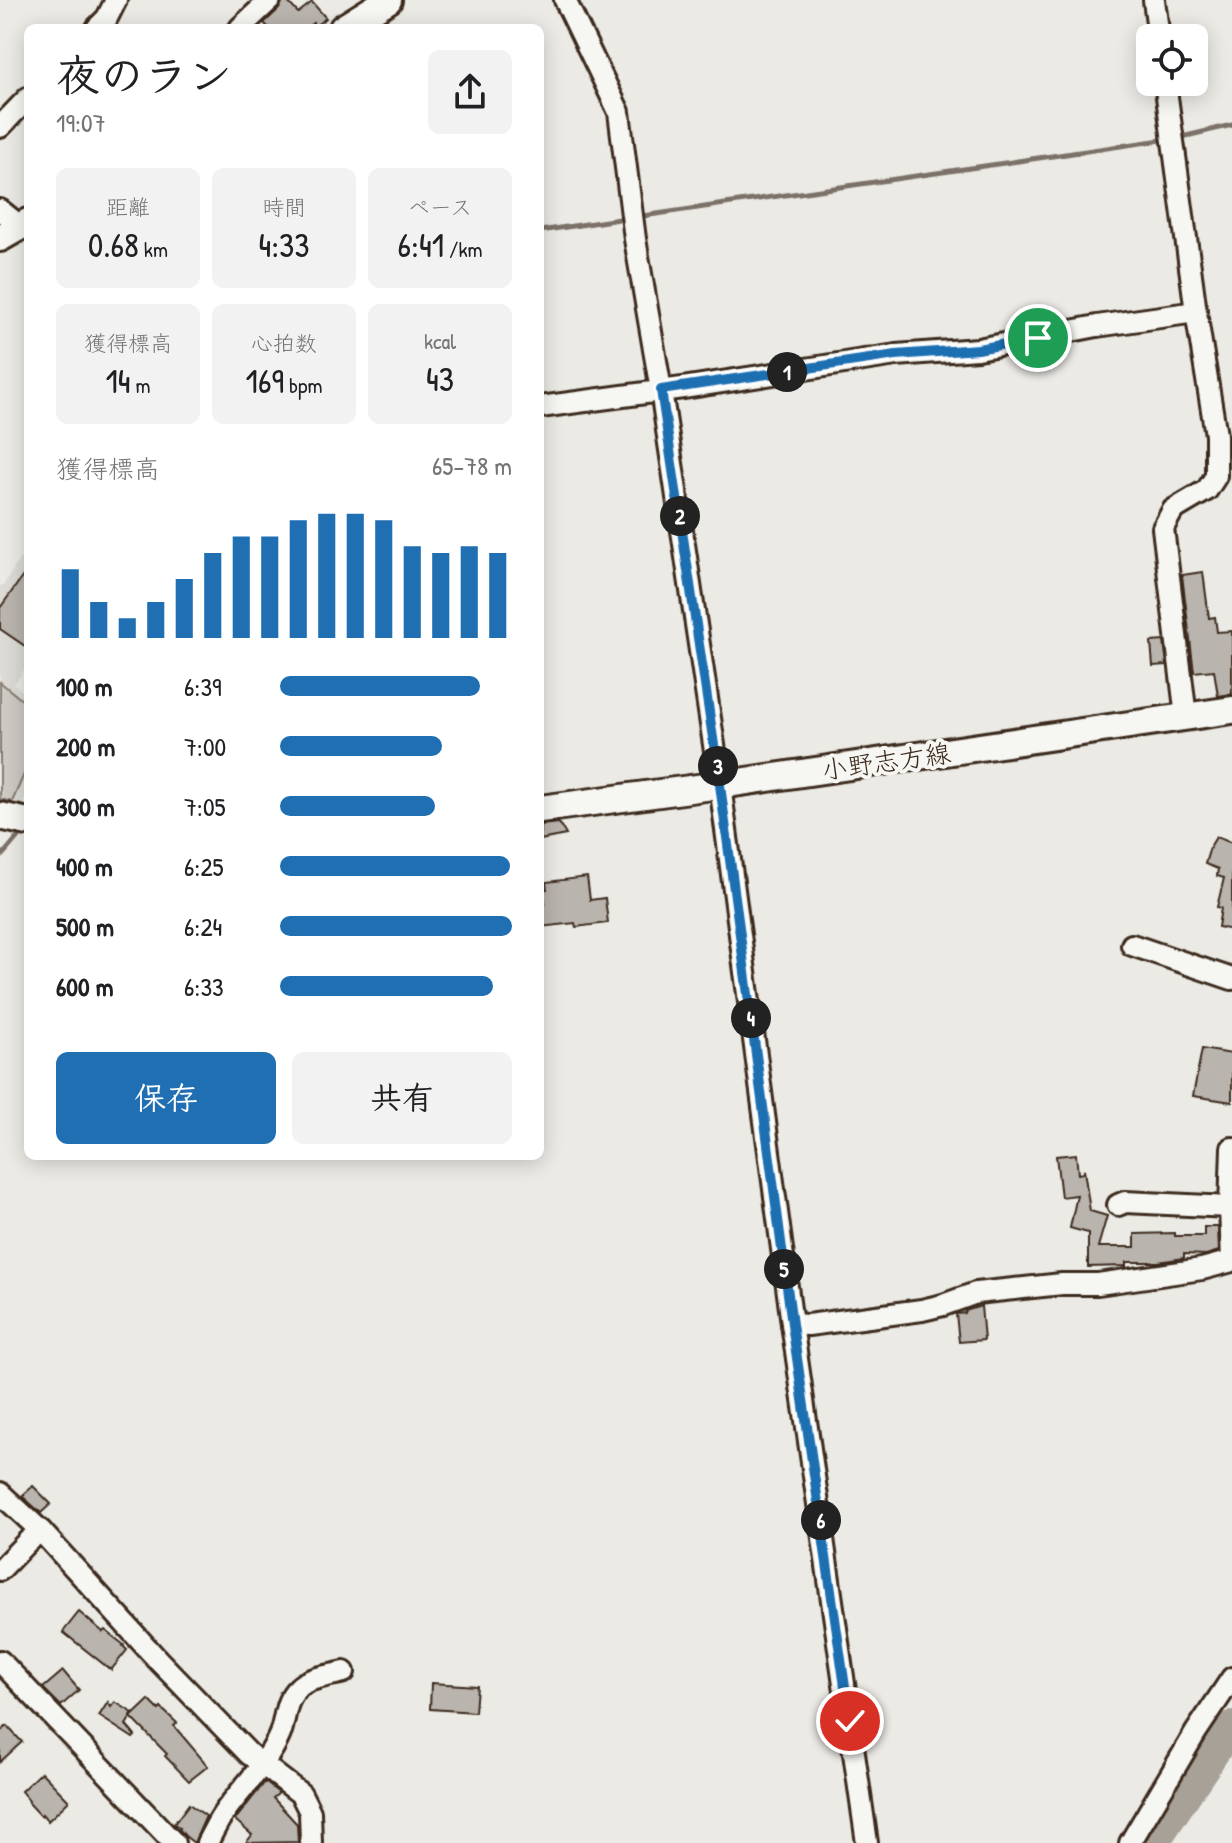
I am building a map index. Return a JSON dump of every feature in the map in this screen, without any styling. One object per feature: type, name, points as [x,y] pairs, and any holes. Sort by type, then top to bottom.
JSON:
[{"type":"main road","points":[[349,24],[388,0]]},
{"type":"main road","name":"小野志方線","points":[[544,808],[1232,710]]},
{"type":"street","points":[[101,24],[116,0]]},
{"type":"street","points":[[246,16],[270,0]]},
{"type":"street","points":[[565,0],[619,112],[635,239],[661,390],[720,785],[792,1324],[867,1843]]},
{"type":"street","points":[[1154,0],[1157,24]]},
{"type":"street","points":[[1167,96],[1216,435],[1216,476],[1207,490],[1173,510],[1163,528],[1186,717]]},
{"type":"street","points":[[0,127],[24,102]]},
{"type":"street","points":[[544,406],[896,355],[978,349],[1097,326],[1196,312]]},
{"type":"street","points":[[1132,945],[1232,979]]},
{"type":"street","points":[[792,1324],[808,1325],[922,1310],[976,1293],[1062,1284],[1098,1284],[1232,1261],[1232,1148]]},
{"type":"street","points":[[1118,1205],[1125,1202],[1230,1207]]},
{"type":"street","points":[[0,1493],[41,1531],[158,1660],[261,1765],[301,1794],[310,1812],[311,1843]]},
{"type":"street","points":[[0,1570],[41,1531]]},
{"type":"street","points":[[0,1661],[174,1843]]},
{"type":"street","points":[[207,1843],[223,1814],[261,1765],[280,1734],[286,1705],[298,1688],[309,1681],[344,1672]]},
{"type":"street","points":[[1130,1843],[1232,1678]]},
{"type":"shaded area","points":[[20,558],[24,560],[24,670],[14,684],[24,693],[24,800],[19,813],[0,808],[0,585],[3,586]]},
{"type":"shaded area","points":[[0,682],[24,702],[24,774],[12,802],[0,799]]},
{"type":"building","points":[[283,0],[298,13],[312,2],[326,18],[318,24],[264,23],[279,9]]},
{"type":"building","points":[[1203,572],[1209,618],[1215,617],[1217,632],[1232,631],[1232,694],[1218,696],[1214,670],[1194,672],[1182,575]]},
{"type":"building","points":[[24,575],[24,645],[0,629],[0,608]]},
{"type":"building","points":[[1164,641],[1167,665],[1153,666],[1151,642]]},
{"type":"building","points":[[559,823],[566,835],[544,839],[544,825]]},
{"type":"building","points":[[1216,837],[1232,843],[1232,930],[1218,927],[1221,908],[1217,907],[1224,878],[1217,876],[1218,869],[1205,864]]},
{"type":"building","points":[[587,877],[590,900],[605,898],[608,923],[544,927],[546,882]]},
{"type":"building","points":[[1202,1049],[1232,1054],[1232,1102],[1193,1096]]},
{"type":"building","points":[[1076,1154],[1078,1174],[1084,1170],[1090,1211],[1107,1216],[1098,1247],[1135,1247],[1135,1234],[1204,1236],[1204,1227],[1218,1227],[1219,1251],[1206,1255],[1184,1254],[1184,1258],[1158,1262],[1126,1262],[1126,1266],[1088,1267],[1088,1233],[1070,1228],[1077,1195],[1061,1197],[1056,1156]]},
{"type":"building","points":[[981,1306],[984,1340],[959,1342],[956,1314]]},
{"type":"building","points":[[33,1486],[51,1504],[41,1513],[22,1496]]},
{"type":"building","points":[[79,1612],[127,1650],[111,1670],[63,1632]]},
{"type":"building","points":[[63,1671],[79,1690],[61,1706],[43,1688]]},
{"type":"building","points":[[431,1683],[477,1686],[475,1712],[430,1709]]},
{"type":"building","points":[[149,1700],[177,1723],[174,1726],[208,1766],[189,1781],[131,1717]]},
{"type":"building","points":[[108,1702],[111,1707],[115,1702],[133,1713],[126,1725],[135,1736],[133,1738],[99,1716]]},
{"type":"building","points":[[7,1726],[22,1742],[0,1762],[0,1732]]},
{"type":"building","points":[[41,1772],[69,1801],[48,1821],[21,1791]]},
{"type":"building","points":[[265,1782],[279,1793],[273,1798],[297,1824],[298,1842],[246,1843],[252,1835],[235,1820]]},
{"type":"building","points":[[189,1804],[206,1816],[194,1843],[174,1824]]},
{"type":"waterway","points":[[1178,138],[1232,125]]},
{"type":"waterway","points":[[636,217],[1168,139]]},
{"type":"waterway","points":[[544,230],[626,218]]},
{"type":"waterway","points":[[0,858],[23,831]]},
{"type":"waterway","points":[[1154,1843],[1232,1726]]},
{"type":"route","points":[[850,1721],[792,1324],[720,785],[661,390],[896,355],[978,349],[1038,338]]}]
